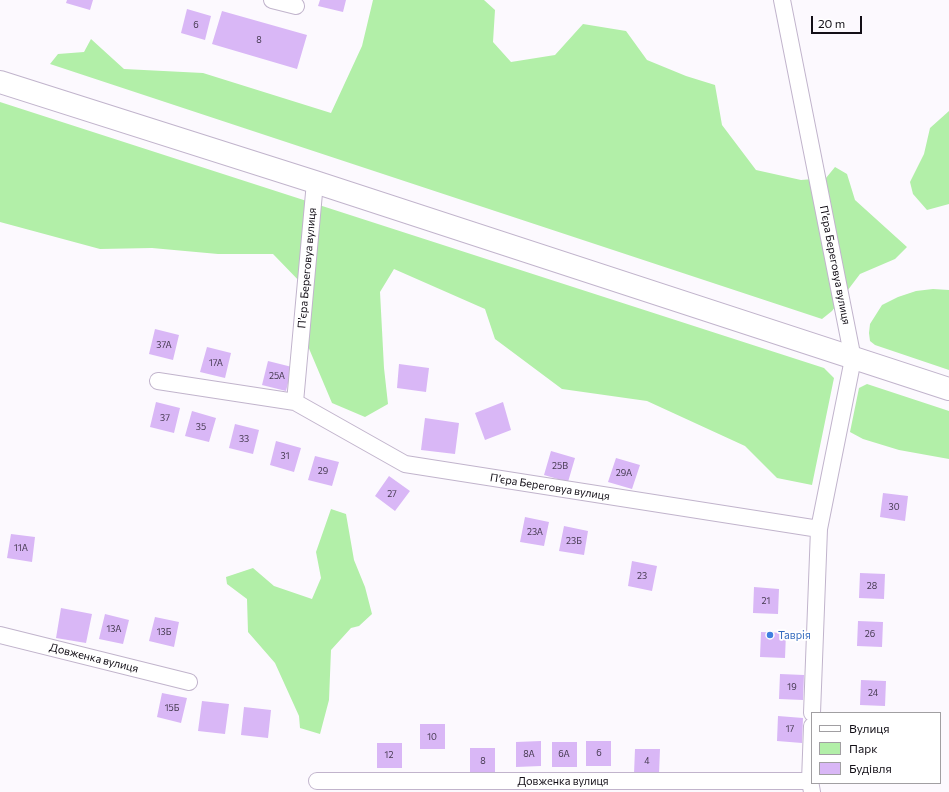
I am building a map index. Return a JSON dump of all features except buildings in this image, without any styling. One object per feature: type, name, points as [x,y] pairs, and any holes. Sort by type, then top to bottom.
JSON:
[{"type":"highway","points":[[0,82],[315,182],[853,359],[949,389]]},
{"type":"street","points":[[272,0],[296,6]]},
{"type":"street","name":"П’єра Береговуа вулиця","points":[[782,0],[853,359],[819,529],[812,712]]},
{"type":"street","name":"П’єра Береговуа вулиця","points":[[295,402],[315,182]]},
{"type":"street","name":"П’єра Береговуа вулиця","points":[[158,380],[295,402],[405,464],[819,529]]},
{"type":"street","name":"Довженка вулиця","points":[[0,635],[189,682]]},
{"type":"street","name":"Довженка вулиця","points":[[317,781],[631,787],[811,787]]},
{"type":"green space","points":[[373,0],[484,0],[495,10],[493,42],[511,62],[555,55],[583,24],[626,31],[647,60],[686,76],[715,85],[722,125],[756,170],[801,180],[826,178],[835,167],[847,174],[855,200],[907,247],[895,259],[860,274],[832,311],[822,319],[50,64],[58,54],[84,52],[91,39],[124,69],[203,73],[331,113],[362,46]]},
{"type":"green space","points":[[0,102],[824,368],[834,378],[812,485],[777,478],[745,446],[647,401],[562,389],[495,339],[485,309],[394,269],[380,292],[384,368],[388,404],[365,417],[332,403],[302,332],[305,287],[273,254],[218,254],[152,248],[100,249],[0,222]]},
{"type":"green space","points":[[949,111],[949,204],[927,210],[913,194],[910,182],[924,154],[930,128]]},
{"type":"green space","points":[[933,289],[949,290],[949,370],[875,345],[870,341],[870,324],[882,305],[898,297],[916,291]]},
{"type":"green space","points":[[867,384],[949,411],[949,459],[899,450],[863,439],[850,432],[859,388]]},
{"type":"green space","points":[[331,509],[346,514],[354,560],[365,587],[372,614],[359,626],[351,628],[331,650],[329,700],[320,734],[300,728],[299,716],[275,663],[248,632],[247,599],[227,584],[226,577],[253,568],[274,586],[312,599],[321,578],[316,552]]},
{"type":"place","name":"Таврiя","points":[[770,635]]}]
